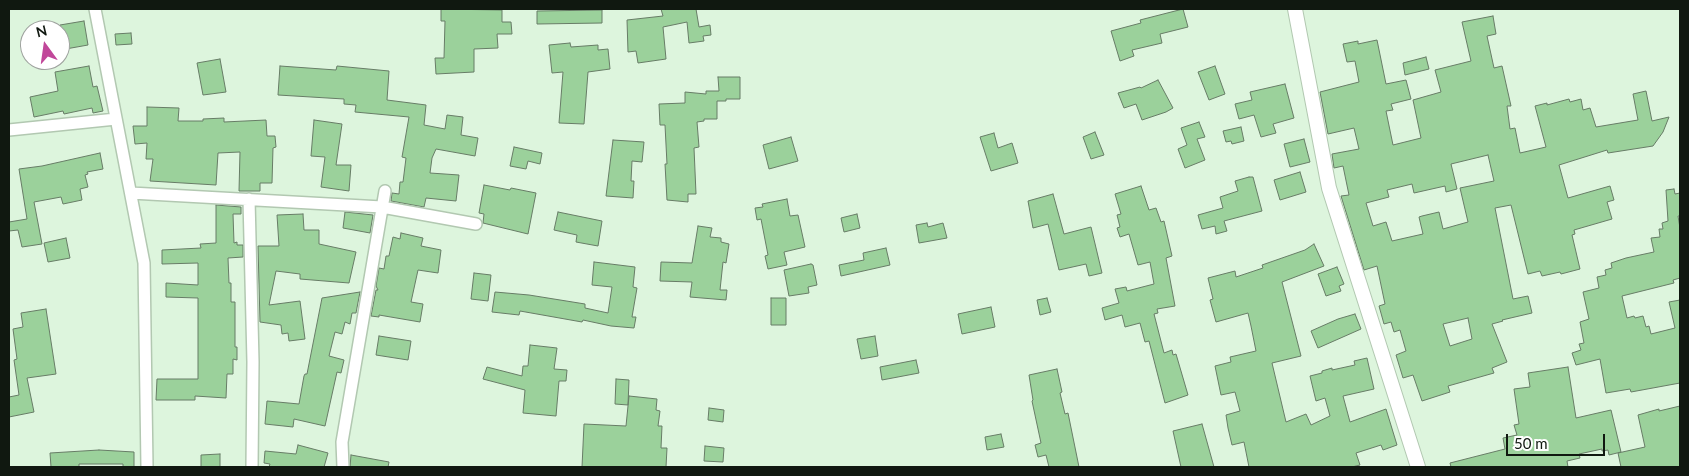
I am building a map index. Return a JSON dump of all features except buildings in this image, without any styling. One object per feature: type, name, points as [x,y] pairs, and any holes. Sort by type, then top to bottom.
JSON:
[{"type":"street","points":[[95,9],[144,263],[147,467]]},
{"type":"street","points":[[1295,9],[1329,188],[1418,467]]},
{"type":"street","points":[[9,130],[116,119]]},
{"type":"street","points":[[343,467],[342,442],[385,191]]},
{"type":"street","points":[[130,193],[382,207],[476,224]]},
{"type":"street","points":[[250,199],[253,362],[252,467]]}]
